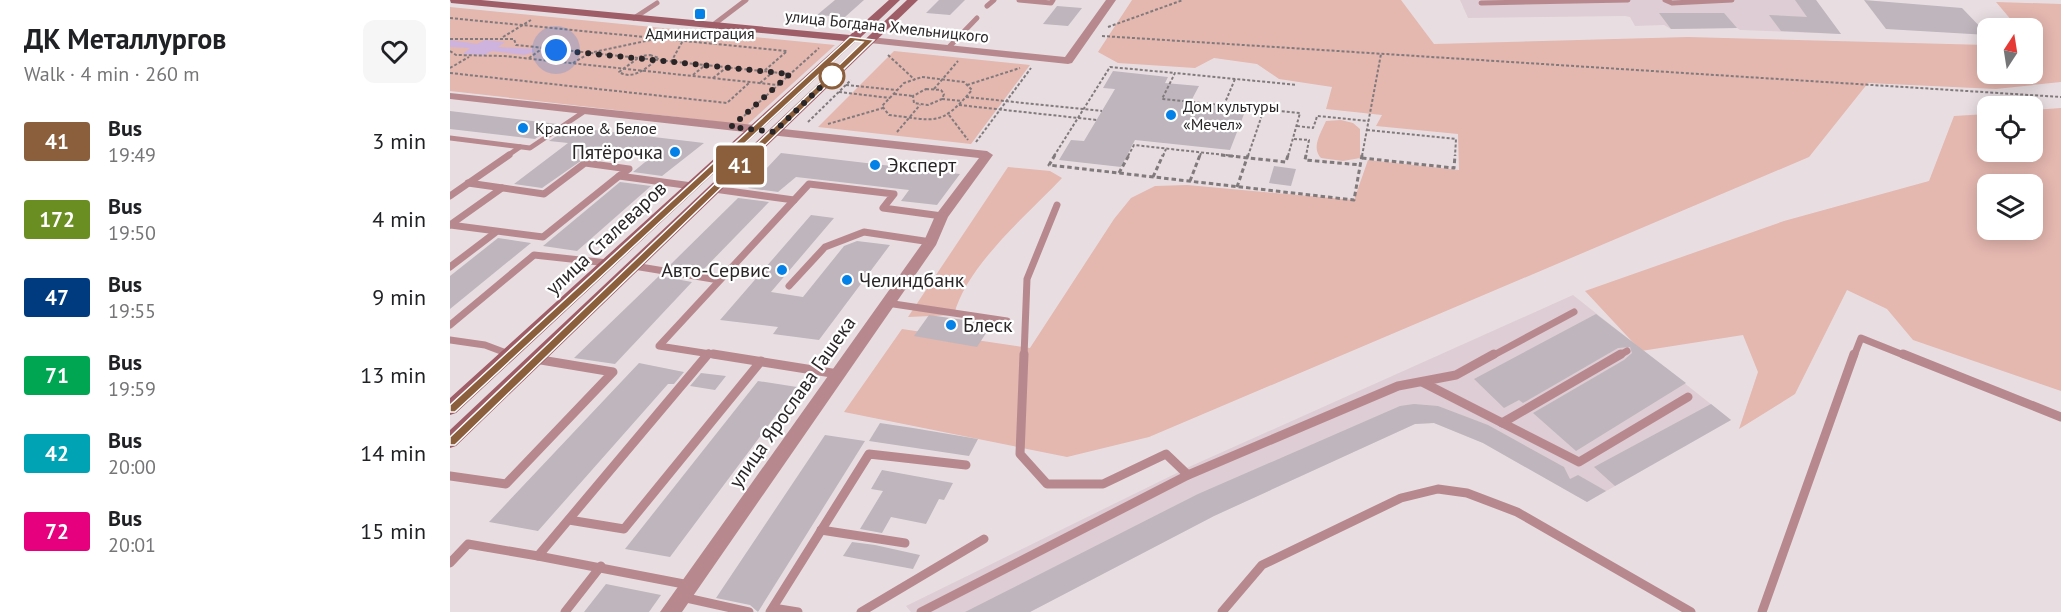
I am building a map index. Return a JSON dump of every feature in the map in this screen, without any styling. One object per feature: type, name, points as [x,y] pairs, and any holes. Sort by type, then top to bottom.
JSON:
[{"type":"main road","name":"улица Богдана Хмельницкого","points":[[451,0],[870,40]]},
{"type":"main road","name":"улица Сталеваров","points":[[450,408],[895,0]]},
{"type":"main road","name":"улица Сталеваров","points":[[450,441],[913,0]]},
{"type":"main road","points":[[754,129],[774,132]]},
{"type":"street","points":[[1087,35],[1111,0]]},
{"type":"street","name":"улица Богдана Хмельницкого","points":[[870,40],[949,52],[1068,61],[1087,35]]},
{"type":"street","points":[[450,96],[754,129]]},
{"type":"street","points":[[774,132],[886,144]]},
{"type":"street","name":"улица Ярослава Гашека","points":[[670,612],[931,242],[942,216],[987,155],[886,144]]},
{"type":"lane","points":[[713,25],[746,0]]},
{"type":"lane","points":[[987,6],[994,0]]},
{"type":"lane","points":[[1019,0],[1051,3],[1053,0]]},
{"type":"lane","points":[[1103,0],[1111,0]]},
{"type":"lane","points":[[1481,3],[1628,0]]},
{"type":"lane","points":[[1665,0],[1672,3],[1732,0]]},
{"type":"lane","points":[[634,18],[657,3]]},
{"type":"lane","points":[[949,52],[977,18]]},
{"type":"lane","points":[[450,138],[530,148],[585,111]]},
{"type":"lane","points":[[450,196],[520,147]]},
{"type":"lane","points":[[450,225],[543,237],[629,169],[585,163],[544,194],[468,183]]},
{"type":"lane","points":[[619,176],[693,186]]},
{"type":"lane","points":[[838,374],[658,346],[809,184],[894,194],[884,208],[942,216]]},
{"type":"lane","points":[[450,225],[501,188]]},
{"type":"lane","points":[[714,189],[794,200]]},
{"type":"lane","points":[[1057,205],[1027,279],[1020,454],[1047,484],[1103,484],[1166,454],[1188,475]]},
{"type":"lane","points":[[450,267],[496,232]]},
{"type":"lane","points":[[789,286],[825,247],[864,232],[931,242]]},
{"type":"lane","points":[[450,325],[534,255],[608,263]]},
{"type":"lane","points":[[634,266],[719,280]]},
{"type":"lane","points":[[887,303],[1007,321]]},
{"type":"lane","points":[[921,612],[1188,475],[1398,386],[1456,375],[1574,312]]},
{"type":"lane","points":[[1762,612],[1823,448],[1839,392],[1861,338],[2061,417]]},
{"type":"lane","points":[[450,340],[485,345],[509,354]]},
{"type":"lane","points":[[1502,423],[1627,351]]},
{"type":"lane","points":[[538,556],[709,353]]},
{"type":"lane","points":[[450,476],[507,484],[614,372],[535,360]]},
{"type":"lane","points":[[569,520],[624,529],[761,361]]},
{"type":"lane","points":[[1422,382],[1578,462],[1688,397]]},
{"type":"lane","points":[[798,612],[772,610],[869,454],[966,465]]},
{"type":"lane","points":[[1222,612],[1262,565],[1401,498],[1438,489],[1467,493],[1517,512],[1691,612]]},
{"type":"lane","points":[[821,530],[905,543]]},
{"type":"lane","points":[[861,612],[984,539]]},
{"type":"lane","points":[[450,563],[468,543],[601,566],[749,612]]},
{"type":"lane","points":[[565,612],[601,566]]},
{"type":"path","points":[[1087,35],[1183,0]]},
{"type":"path","points":[[501,38],[538,15]]},
{"type":"path","points":[[450,18],[787,51],[763,72]]},
{"type":"path","points":[[671,62],[689,30],[698,24]]},
{"type":"path","points":[[1087,35],[2061,97]]},
{"type":"path","points":[[450,39],[468,41],[488,36],[514,39],[516,45],[638,58]]},
{"type":"path","points":[[573,63],[589,53],[657,38]]},
{"type":"path","points":[[731,127],[824,44]]},
{"type":"path","points":[[527,58],[543,48]]},
{"type":"path","points":[[893,50],[882,49],[915,80]]},
{"type":"path","points":[[450,51],[456,55],[527,58],[778,85]]},
{"type":"path","points":[[552,61],[568,51]]},
{"type":"path","points":[[934,89],[962,57],[949,52]]},
{"type":"path","points":[[650,54],[659,58],[637,74],[621,75],[619,72],[638,58],[650,54]]},
{"type":"path","points":[[1297,85],[1110,67],[1049,165],[1354,200],[1381,54]]},
{"type":"path","points":[[450,68],[470,56]]},
{"type":"path","points":[[656,60],[790,74]]},
{"type":"path","points":[[1024,63],[1034,64]]},
{"type":"path","points":[[967,85],[1034,64]]},
{"type":"path","points":[[949,115],[973,146],[1034,64]]},
{"type":"path","points":[[692,76],[705,65]]},
{"type":"path","points":[[713,78],[727,68]]},
{"type":"path","points":[[450,73],[727,103],[750,82]]},
{"type":"path","points":[[760,83],[772,73]]},
{"type":"path","points":[[1119,173],[1134,145],[1286,162],[1300,113],[1162,99],[1175,73]]},
{"type":"path","points":[[811,127],[803,127],[853,78]]},
{"type":"path","points":[[1224,105],[1235,79]]},
{"type":"path","points":[[818,127],[883,108],[904,83],[915,80],[964,81],[972,90],[949,115],[933,120],[889,115],[883,108]]},
{"type":"path","points":[[846,85],[897,90]]},
{"type":"path","points":[[920,105],[911,100],[918,92],[941,90],[944,94],[942,99]]},
{"type":"path","points":[[839,92],[890,98]]},
{"type":"path","points":[[894,94],[913,96]]},
{"type":"path","points":[[966,97],[1102,111]]},
{"type":"path","points":[[886,144],[920,105],[942,99],[963,101]]},
{"type":"path","points":[[959,105],[1097,120]]},
{"type":"path","points":[[1237,187],[1264,109]]},
{"type":"path","points":[[1297,126],[1313,128],[1317,116],[1369,121]]},
{"type":"path","points":[[1362,158],[1454,168],[1456,139],[1367,130]]},
{"type":"path","points":[[1293,139],[1309,140],[1305,160],[1360,165]]},
{"type":"path","points":[[1153,177],[1166,149]]},
{"type":"path","points":[[1190,181],[1202,153]]},
{"type":"shaded area","points":[[1132,0],[1401,0],[1434,44],[1688,37],[1977,45],[1977,84],[2042,84],[1996,89],[1868,83],[1809,157],[1149,437],[1067,457],[844,412],[902,329],[1030,348],[1114,219],[1131,198],[1155,186],[1187,185],[1354,200],[1368,160],[1459,170],[1458,134],[1376,126],[1382,115],[1326,109],[1332,87],[1279,79],[1257,64],[1214,58],[1195,68],[1118,63],[1098,52]]},
{"type":"shaded area","points":[[1460,0],[1816,0],[1841,34],[1740,30],[1737,28],[1671,29],[1664,25],[1635,26],[1630,17],[1625,16],[1468,18]]},
{"type":"shaded area","points":[[1996,2],[2061,4],[2061,82],[2043,84],[2043,18],[2010,18]]},
{"type":"shaded area","points":[[450,7],[835,45],[747,125],[450,91]]},
{"type":"shaded area","points":[[450,40],[477,44],[485,40],[505,42],[498,47],[533,49],[534,52],[524,55],[492,51],[484,55],[463,54],[470,48],[450,47]]},
{"type":"shaded area","points":[[894,51],[1030,65],[971,144],[818,127]]},
{"type":"shaded area","points":[[2061,108],[2061,391],[1913,340],[1887,309],[1847,290],[1795,394],[1739,429],[1758,372],[1743,335],[1641,351],[1585,291],[1784,221],[1929,181],[1954,116],[1977,115],[1977,162],[2043,162],[2043,109]]},
{"type":"shaded area","points":[[1341,120],[1353,123],[1360,129],[1360,158],[1343,161],[1321,158],[1317,145],[1326,121]]},
{"type":"shaded area","points":[[1008,167],[1050,171],[1062,178],[984,260],[971,278],[954,315],[908,317]]},
{"type":"shaded area","points":[[1573,295],[1731,420],[1587,502],[1483,443],[1434,423],[1415,424],[1214,516],[1030,612],[911,612],[906,606],[1191,466]]},
{"type":"building","points":[[835,0],[864,0],[845,17],[817,15]]},
{"type":"building","points":[[939,0],[965,0],[950,15],[926,13]]},
{"type":"building","points":[[1795,0],[1816,0],[1841,34],[1781,31],[1769,15],[1807,17]]},
{"type":"building","points":[[1864,0],[1962,8],[1977,24],[1977,34],[1886,29]]},
{"type":"building","points":[[1057,6],[1082,8],[1068,26],[1043,24]]},
{"type":"building","points":[[1659,13],[1724,13],[1737,28],[1671,29]]},
{"type":"building","name":"Дом культуры «Мечел»","points":[[1113,71],[1168,77],[1165,83],[1199,86],[1190,103],[1246,109],[1230,150],[1135,140],[1121,167],[1059,160],[1071,140],[1084,141],[1115,89],[1103,88]]},
{"type":"building","points":[[450,111],[557,124],[535,139],[450,129]]},
{"type":"building","points":[[570,127],[704,143],[662,176],[633,172],[650,158],[595,151],[542,188],[514,184],[568,143],[549,141]]},
{"type":"building","points":[[781,153],[960,174],[937,205],[901,201],[909,190],[796,177],[778,192],[748,188]]},
{"type":"building","points":[[1274,166],[1296,169],[1291,186],[1269,183]]},
{"type":"building","points":[[620,182],[651,186],[577,251],[543,246]]},
{"type":"building","points":[[738,198],[769,202],[702,271],[669,266]]},
{"type":"building","points":[[811,215],[834,218],[771,292],[803,297],[844,246],[857,241],[890,245],[819,340],[773,334],[778,327],[720,320]]},
{"type":"building","points":[[498,238],[531,243],[450,309],[450,276]]},
{"type":"building","points":[[659,276],[692,282],[615,364],[574,358]]},
{"type":"building","points":[[1596,314],[1686,383],[1576,451],[1533,413],[1624,360],[1632,353],[1630,347],[1618,348],[1523,403],[1519,400],[1504,408],[1474,379]]},
{"type":"building","points":[[929,315],[992,324],[977,347],[914,336]]},
{"type":"building","points":[[639,363],[684,372],[674,384],[668,384],[538,531],[489,522]]},
{"type":"building","points":[[701,373],[726,376],[715,390],[690,386]]},
{"type":"building","points":[[758,381],[797,387],[670,557],[625,549]]},
{"type":"building","points":[[1414,404],[1438,406],[1488,425],[1564,467],[1570,479],[1578,475],[1606,491],[1587,502],[1483,443],[1434,423],[1415,424],[1214,516],[1030,612],[965,612],[1198,494],[1400,406]]},
{"type":"building","points":[[1711,404],[1731,420],[1615,486],[1594,467]]},
{"type":"building","points":[[880,423],[978,439],[969,456],[869,441]]},
{"type":"building","points":[[825,435],[865,441],[758,612],[750,605],[716,598]]},
{"type":"building","points":[[882,470],[953,483],[944,500],[939,499],[926,524],[891,517],[882,533],[860,529],[883,491],[871,489]]},
{"type":"building","points":[[852,542],[920,555],[913,569],[843,556]]},
{"type":"building","points":[[606,584],[661,595],[649,612],[584,612]]},
{"type":"bus line","name":"41","points":[[450,408],[853,39],[870,40],[450,441]]},
{"type":"place","name":"Администрация","points":[[700,14]]},
{"type":"place","name":"Дом культуры «Мечел»","points":[[1171,115]]},
{"type":"place","name":"Красное & Белое","points":[[523,128]]},
{"type":"place","name":"Пятёрочка","points":[[675,152]]},
{"type":"place","name":"Эксперт","points":[[875,165]]},
{"type":"place","name":"Авто-Сервис","points":[[782,270]]},
{"type":"place","name":"Челиндбанк","points":[[847,280]]},
{"type":"place","name":"Блеск","points":[[951,325]]},
{"type":"route","points":[[556,50],[790,74],[731,127],[774,132],[832,76]]}]
